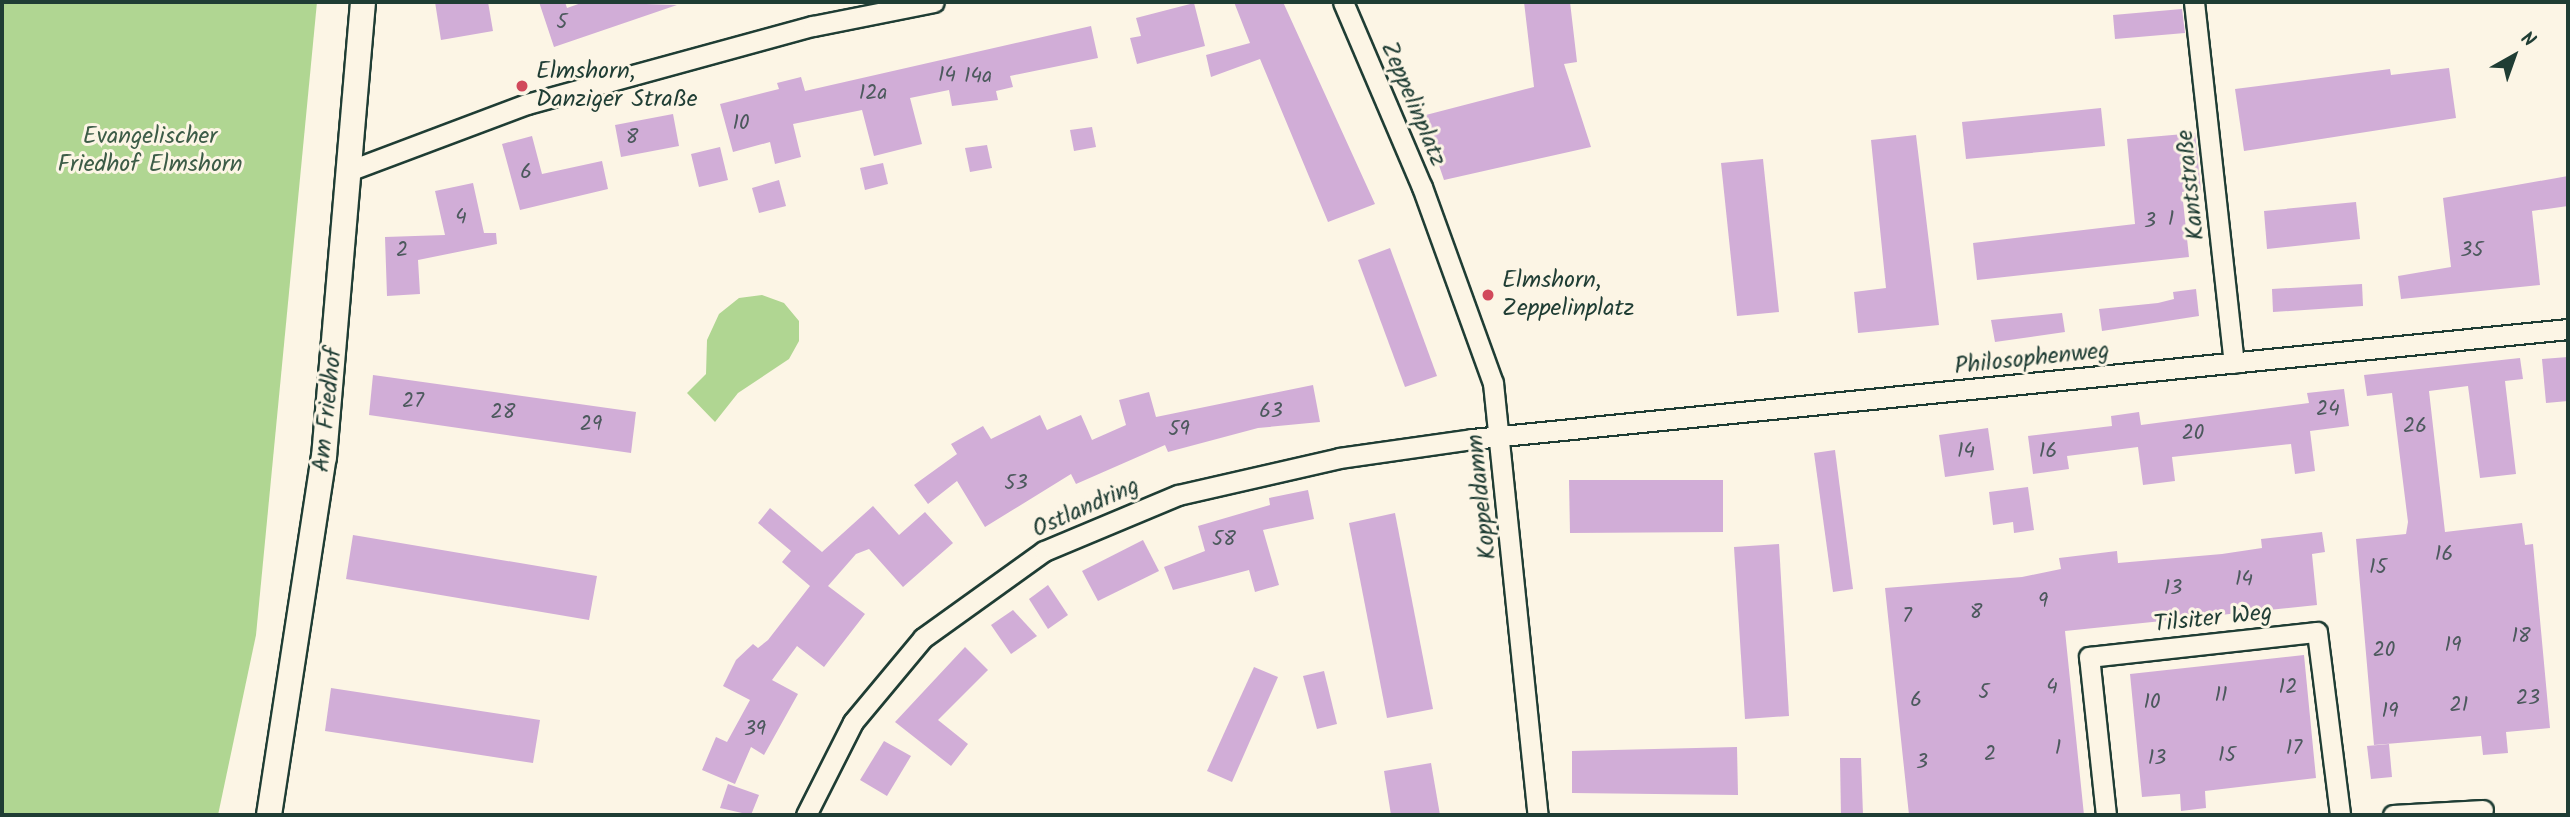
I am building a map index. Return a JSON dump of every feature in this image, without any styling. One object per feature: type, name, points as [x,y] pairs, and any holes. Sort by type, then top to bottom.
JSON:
[{"type":"street","name":"Am Friedhof","points":[[269,815],[320,483],[351,170],[363,2]]},
{"type":"street","points":[[351,170],[527,104],[813,26],[934,2]]},
{"type":"street","name":"Zeppelinplatz","points":[[1343,2],[1422,187]]},
{"type":"street","name":"Kantstraße","points":[[2194,2],[2234,363]]},
{"type":"street","name":"Koppeldamm","points":[[1422,187],[1493,383],[1502,436],[1538,815]]},
{"type":"street","name":"Philosophenweg","points":[[1502,436],[2568,329]]},
{"type":"street","name":"Ostlandring","points":[[806,815],[853,722],[923,638],[1044,551],[1120,516],[1238,480],[1502,436]]},
{"type":"street","name":"Tilsiter Weg","points":[[2106,815],[2089,657],[2317,632],[2340,815]]},
{"type":"street","points":[[2393,815],[2483,810]]},
{"type":"green space","name":"Evangelischer Friedhof Elmshorn","points":[[2,2],[317,2],[256,635],[218,815],[2,815]]},
{"type":"green space","points":[[762,295],[784,303],[799,321],[799,341],[789,359],[738,393],[715,422],[687,393],[706,374],[707,340],[719,314],[739,298]]},
{"type":"building","points":[[435,2],[488,2],[493,31],[441,40]]},
{"type":"building","points":[[539,2],[565,2],[567,8],[584,2],[677,5],[554,47]]},
{"type":"building","points":[[1234,2],[1283,2],[1375,204],[1328,222],[1260,59],[1211,77],[1206,55],[1250,43]]},
{"type":"building","points":[[1524,2],[1570,2],[1577,62],[1564,64],[1591,147],[1444,180],[1422,116],[1534,87]]},
{"type":"building","points":[[1194,3],[1205,46],[1137,64],[1130,38],[1141,36],[1136,18]]},
{"type":"building","points":[[2182,9],[2185,33],[2115,39],[2113,15]]},
{"type":"building","points":[[1091,26],[1098,58],[1010,76],[1013,87],[996,91],[998,100],[952,106],[949,90],[910,98],[922,144],[874,156],[862,110],[793,124],[801,157],[775,164],[770,142],[733,152],[720,104],[779,89],[777,83],[801,77],[805,91]]},
{"type":"building","points":[[2449,68],[2456,118],[2244,151],[2235,89],[2390,69],[2391,75]]},
{"type":"building","points":[[2101,108],[2105,146],[1966,159],[1962,122]]},
{"type":"building","points":[[673,114],[679,146],[621,157],[615,125]]},
{"type":"building","points":[[1092,127],[1096,147],[1074,151],[1070,130]]},
{"type":"building","points":[[2195,133],[2201,190],[2182,192],[2189,257],[1977,280],[1973,243],[2135,224],[2127,139]]},
{"type":"building","points":[[1916,135],[1939,325],[1858,333],[1854,292],[1886,288],[1871,140]]},
{"type":"building","points":[[532,136],[542,174],[602,161],[608,189],[520,210],[502,144]]},
{"type":"building","points":[[987,145],[992,168],[970,172],[965,148]]},
{"type":"building","points":[[720,147],[728,180],[699,187],[691,154]]},
{"type":"building","points":[[1763,159],[1779,312],[1737,316],[1721,163]]},
{"type":"building","points":[[883,163],[888,184],[865,190],[860,168]]},
{"type":"building","points":[[2568,176],[2568,206],[2532,211],[2540,285],[2401,299],[2398,276],[2451,267],[2443,198]]},
{"type":"building","points":[[779,180],[786,206],[759,213],[752,188]]},
{"type":"building","points":[[473,183],[484,233],[496,233],[497,244],[418,260],[420,294],[387,296],[385,237],[445,235],[435,191]]},
{"type":"building","points":[[2356,202],[2360,239],[2267,249],[2264,211]]},
{"type":"building","points":[[1390,248],[1437,376],[1405,387],[1358,260]]},
{"type":"building","points":[[2362,284],[2363,306],[2273,312],[2272,289]]},
{"type":"building","points":[[2196,289],[2199,316],[2102,331],[2099,309],[2158,303],[2174,299],[2173,292]]},
{"type":"building","points":[[2062,313],[2065,332],[1995,342],[1991,320]]},
{"type":"building","points":[[2568,357],[2568,401],[2546,403],[2542,359]]},
{"type":"building","points":[[2520,358],[2523,379],[2505,381],[2516,474],[2480,478],[2468,386],[2429,391],[2445,532],[2522,523],[2525,545],[2533,544],[2550,728],[2506,732],[2508,753],[2483,755],[2481,736],[2374,745],[2356,539],[2406,534],[2408,522],[2392,393],[2367,396],[2364,375]]},
{"type":"building","points":[[373,375],[636,412],[631,453],[369,415]]},
{"type":"building","points":[[1313,385],[1320,422],[1258,428],[1168,452],[1165,445],[1076,484],[1071,474],[985,527],[957,481],[928,504],[914,485],[957,454],[951,444],[983,426],[991,439],[1040,415],[1047,430],[1081,415],[1092,440],[1126,425],[1119,400],[1149,392],[1156,417]]},
{"type":"building","points":[[2344,389],[2349,426],[2310,431],[2315,471],[2295,474],[2291,444],[2172,457],[2175,481],[2143,485],[2138,447],[2067,456],[2069,469],[2033,474],[2028,436],[2112,426],[2111,416],[2139,412],[2141,425],[2309,403],[2307,393]]},
{"type":"building","points":[[1988,428],[1994,470],[1945,477],[1939,435]]},
{"type":"building","points":[[1835,450],[1853,589],[1833,592],[1814,453]]},
{"type":"building","points":[[1569,480],[1723,480],[1723,532],[1570,533]]},
{"type":"building","points":[[2028,487],[2034,530],[2014,533],[2013,522],[1993,525],[1989,492]]},
{"type":"building","points":[[1308,490],[1314,519],[1263,530],[1279,585],[1255,592],[1249,570],[1173,590],[1164,567],[1205,551],[1198,526],[1270,505],[1269,498]]},
{"type":"building","points":[[873,506],[899,535],[925,512],[953,543],[903,587],[869,549],[856,554],[828,586],[865,614],[824,667],[797,646],[772,680],[798,694],[764,755],[751,747],[735,784],[702,770],[716,737],[727,742],[750,700],[723,686],[736,660],[753,644],[758,648],[768,640],[810,586],[782,562],[791,551],[758,523],[770,508],[822,552]]},
{"type":"building","points":[[1395,513],[1433,709],[1387,718],[1349,523]]},
{"type":"building","points":[[2322,532],[2325,552],[2312,554],[2317,605],[2065,631],[2084,815],[1909,815],[1885,588],[2022,577],[2061,569],[2059,558],[2117,551],[2118,563],[2222,554],[2262,548],[2261,539]]},
{"type":"building","points":[[353,535],[597,576],[589,620],[346,579]]},
{"type":"building","points":[[1143,540],[1159,571],[1098,601],[1082,571]]},
{"type":"building","points":[[1779,544],[1789,716],[1745,719],[1734,547]]},
{"type":"building","points":[[1048,585],[1068,615],[1048,629],[1029,599]]},
{"type":"building","points":[[1013,610],[1037,636],[1011,654],[991,625]]},
{"type":"building","points":[[965,647],[988,670],[938,720],[968,744],[951,766],[895,722]]},
{"type":"building","points":[[2304,655],[2316,778],[2205,791],[2206,808],[2181,811],[2180,794],[2142,797],[2130,674]]},
{"type":"building","points":[[1254,667],[1278,677],[1232,782],[1207,771]]},
{"type":"building","points":[[1324,671],[1337,724],[1317,729],[1303,676]]},
{"type":"building","points":[[331,688],[540,720],[533,763],[325,731]]},
{"type":"building","points":[[884,741],[911,756],[887,796],[860,780]]},
{"type":"building","points":[[2389,744],[2392,777],[2371,779],[2367,746]]},
{"type":"building","points":[[1737,747],[1738,795],[1572,793],[1572,751]]},
{"type":"building","points":[[1840,758],[1861,758],[1863,815],[1841,815]]},
{"type":"building","points":[[1431,763],[1440,815],[1391,815],[1384,771]]},
{"type":"building","points":[[728,784],[759,795],[751,815],[720,808]]},
{"type":"place","name":"Elmshorn, Danziger Straße","points":[[522,86]]},
{"type":"place","name":"Elmshorn, Zeppelinplatz","points":[[1488,295]]}]
